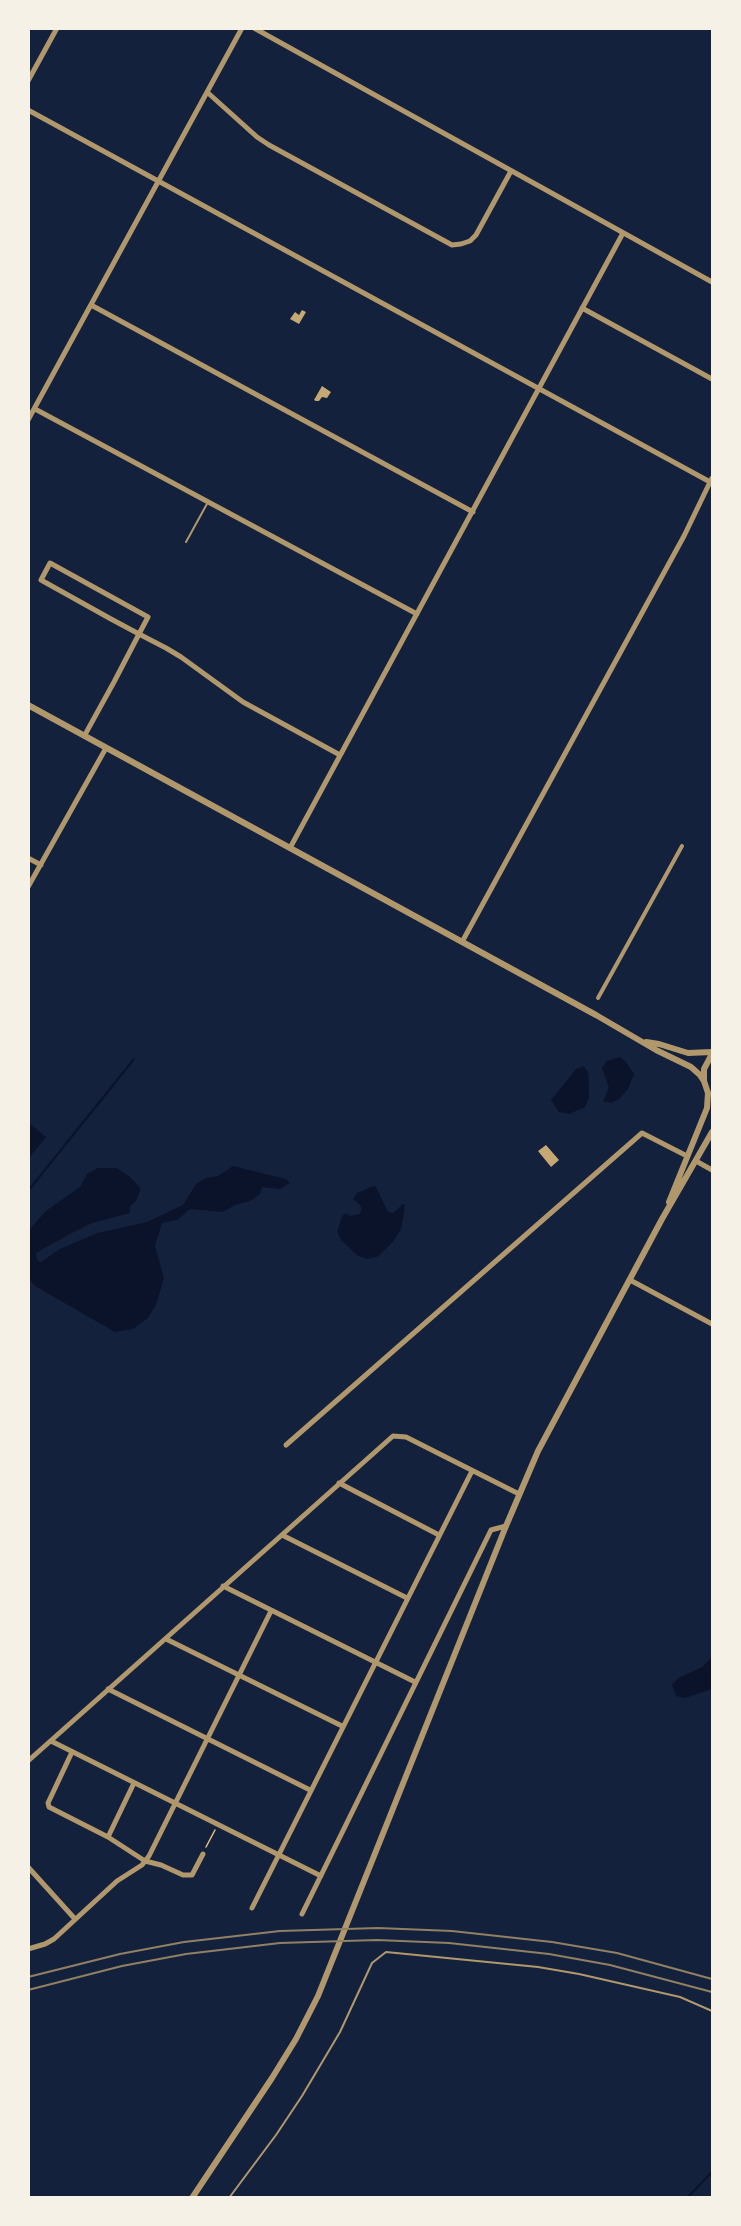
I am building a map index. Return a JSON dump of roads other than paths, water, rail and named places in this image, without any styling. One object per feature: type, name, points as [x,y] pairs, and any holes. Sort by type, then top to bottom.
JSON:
[{"type":"street","points":[[28,81],[57,28]]},
{"type":"street","points":[[28,420],[242,28]]},
{"type":"street","points":[[254,28],[712,282]]},
{"type":"street","points":[[207,92],[269,145],[452,244],[470,241],[476,235],[511,171]]},
{"type":"street","points":[[28,110],[712,481],[680,545],[462,942]]},
{"type":"street","points":[[290,848],[623,233]]},
{"type":"street","points":[[91,305],[473,512]]},
{"type":"street","points":[[582,308],[712,379]]},
{"type":"street","points":[[34,409],[417,615]]},
{"type":"street","points":[[85,735],[139,634],[148,617],[50,564],[40,580],[139,634],[181,657],[249,705],[340,755]]},
{"type":"street","points":[[28,705],[696,1070],[712,1093]]},
{"type":"street","points":[[28,887],[106,748]]},
{"type":"street","points":[[598,998],[682,846]]},
{"type":"street","points":[[28,858],[41,865]]},
{"type":"street","points":[[644,1042],[688,1053],[712,1053],[704,1069],[707,1108],[662,1219]]},
{"type":"street","points":[[192,2198],[296,2039],[326,1977],[538,1451],[662,1219],[712,1132]]},
{"type":"street","points":[[286,1445],[642,1133],[687,1156]]},
{"type":"street","points":[[696,1161],[712,1170]]},
{"type":"street","points":[[630,1280],[712,1324]]},
{"type":"street","points":[[28,1761],[388,1439],[398,1435],[519,1494]]},
{"type":"street","points":[[252,1908],[472,1471]]},
{"type":"street","points":[[339,1483],[438,1535]]},
{"type":"street","points":[[302,1914],[491,1530],[506,1526]]},
{"type":"street","points":[[282,1535],[407,1598]]},
{"type":"street","points":[[223,1587],[416,1682]]},
{"type":"street","points":[[28,1949],[50,1942],[117,1881],[145,1861],[176,1804],[271,1611]]},
{"type":"street","points":[[166,1639],[342,1726]]},
{"type":"street","points":[[108,1689],[310,1790]]},
{"type":"street","points":[[51,1741],[321,1876]]},
{"type":"street","points":[[72,1752],[51,1795],[49,1807],[108,1837],[145,1861],[161,1864],[188,1876],[192,1875],[203,1854]]},
{"type":"street","points":[[108,1837],[134,1783]]},
{"type":"street","points":[[28,1867],[75,1919]]},
{"type":"lane","points":[[186,542],[208,502]]},
{"type":"lane","points":[[229,2198],[302,2096],[340,2032],[372,1963],[386,1952],[538,1967],[579,1974],[680,1997],[712,2011]]},
{"type":"water","points":[[620,1057],[634,1074],[628,1089],[618,1100],[611,1103],[603,1101],[609,1088],[602,1068],[607,1061]]},
{"type":"water","points":[[583,1066],[588,1071],[589,1084],[589,1098],[585,1107],[569,1114],[559,1112],[551,1100],[576,1069]]},
{"type":"water","points":[[29,1123],[46,1137],[29,1158]]},
{"type":"water","points":[[233,1166],[286,1179],[290,1183],[280,1189],[262,1187],[260,1194],[250,1201],[235,1205],[223,1212],[190,1209],[177,1220],[162,1223],[155,1246],[164,1278],[156,1305],[148,1318],[133,1329],[115,1332],[35,1286],[29,1279],[29,1230],[46,1211],[80,1187],[87,1174],[98,1168],[117,1168],[130,1177],[141,1189],[136,1201],[130,1206],[130,1213],[92,1223],[66,1236],[36,1253],[37,1260],[41,1262],[60,1249],[97,1233],[147,1222],[183,1205],[196,1184],[206,1178],[218,1176]]},
{"type":"water","points":[[373,1186],[376,1187],[388,1212],[393,1213],[403,1204],[405,1205],[401,1229],[393,1242],[377,1257],[367,1259],[358,1256],[341,1240],[337,1232],[342,1216],[346,1213],[350,1216],[359,1214],[362,1210],[353,1199],[357,1193]]},
{"type":"water","points":[[712,1657],[712,1689],[685,1698],[676,1696],[672,1685],[678,1678],[702,1667]]},
{"type":"waterway","points":[[28,1191],[134,1059]]},
{"type":"waterway","points":[[687,2198],[712,2172]]},
{"type":"railway","points":[[28,1977],[120,1954],[184,1942],[280,1931],[378,1928],[452,1931],[552,1942],[617,1953],[712,1979]]},
{"type":"railway","points":[[28,1990],[122,1966],[186,1954],[280,1943],[377,1940],[449,1943],[549,1954],[610,1965],[712,1992]]}]
